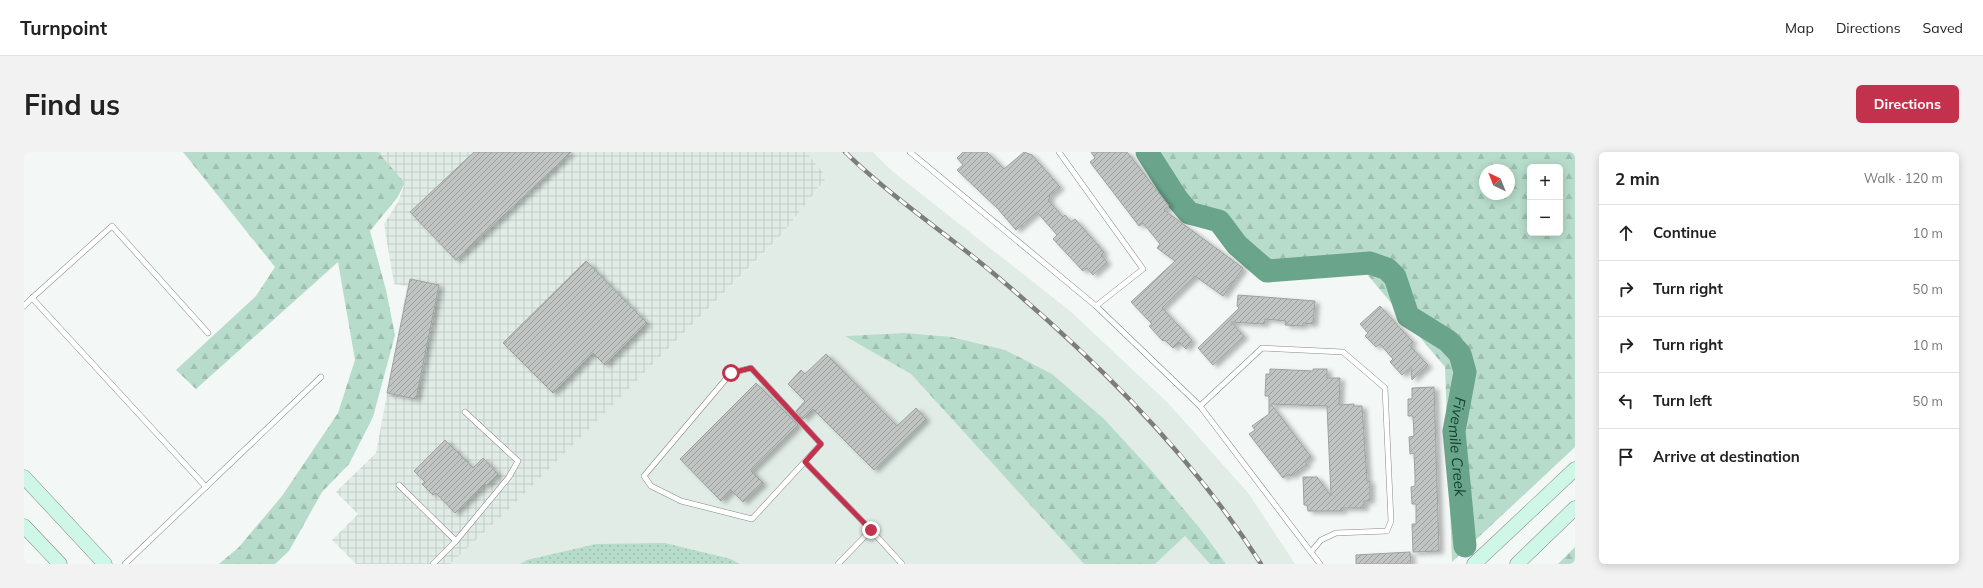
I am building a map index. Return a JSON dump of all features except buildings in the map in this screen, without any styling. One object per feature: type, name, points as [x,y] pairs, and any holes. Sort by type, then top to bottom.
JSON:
[{"type":"main road","points":[[1474,564],[1575,469]]},
{"type":"main road","points":[[24,477],[105,564]]},
{"type":"main road","points":[[1517,564],[1575,508]]},
{"type":"main road","points":[[24,526],[60,564]]},
{"type":"lane","points":[[910,152],[1096,306],[1200,406],[1320,564]]},
{"type":"lane","points":[[1060,152],[1143,269],[1096,306]]},
{"type":"lane","points":[[24,306],[112,226],[208,333]]},
{"type":"lane","points":[[32,298],[206,487]]},
{"type":"lane","points":[[1200,406],[1262,348],[1343,352],[1384,388],[1391,521],[1387,531],[1336,533],[1321,540],[1311,552]]},
{"type":"lane","points":[[751,368],[821,444],[805,462],[752,519],[681,501],[651,486],[644,476],[731,373],[751,368]]},
{"type":"lane","points":[[125,564],[321,377]]},
{"type":"lane","points":[[433,564],[456,541],[509,477],[518,461],[465,412]]},
{"type":"lane","points":[[805,462],[902,564]]},
{"type":"lane","points":[[399,485],[456,541]]},
{"type":"lane","points":[[838,564],[871,530]]},
{"type":"shaded area","points":[[378,152],[806,152],[827,177],[782,234],[507,511],[450,564],[356,564],[332,540],[358,514],[336,492],[376,453],[407,286],[394,284],[384,224],[398,202],[405,183]]},
{"type":"shaded area","points":[[806,152],[873,152],[892,171],[1070,311],[1168,403],[1249,494],[1295,564],[1226,564],[1202,531],[904,333],[846,336],[911,374],[1084,564],[740,564],[731,559],[527,560],[520,564],[450,564],[507,511],[782,234],[827,177]]},
{"type":"shaded area","points":[[1185,536],[1210,564],[1155,564]]},
{"type":"green space","points":[[183,152],[378,152],[405,183],[397,198],[370,231],[386,290],[395,335],[373,417],[349,464],[322,492],[289,551],[275,564],[219,564],[239,547],[282,496],[338,413],[355,360],[338,262],[196,389],[176,370],[256,296],[275,267]]},
{"type":"green space","points":[[1140,152],[1575,152],[1575,447],[1452,562],[1445,367],[1366,273],[1264,276]]},
{"type":"green space","points":[[904,333],[951,337],[1005,350],[1052,374],[1104,419],[1150,469],[1202,531],[1226,564],[1210,564],[1185,536],[1155,564],[1084,564],[911,374],[845,336]]},
{"type":"green space","points":[[665,543],[731,559],[740,564],[520,564],[527,560],[596,544]]},
{"type":"green space","points":[[1575,547],[1575,564],[1558,564]]},
{"type":"waterway","name":"Fivemile Creek","points":[[1147,152],[1177,199],[1189,213],[1219,221],[1237,245],[1267,271],[1370,263],[1387,269],[1395,277],[1408,316],[1448,341],[1460,354],[1465,372],[1454,431],[1465,546]]},
{"type":"railway","points":[[845,152],[879,183],[987,268],[1026,301],[1100,370],[1170,443],[1233,522],[1261,564]]},
{"type":"route","points":[[731,373],[751,368],[806,426],[821,444],[805,462],[871,530]]}]
